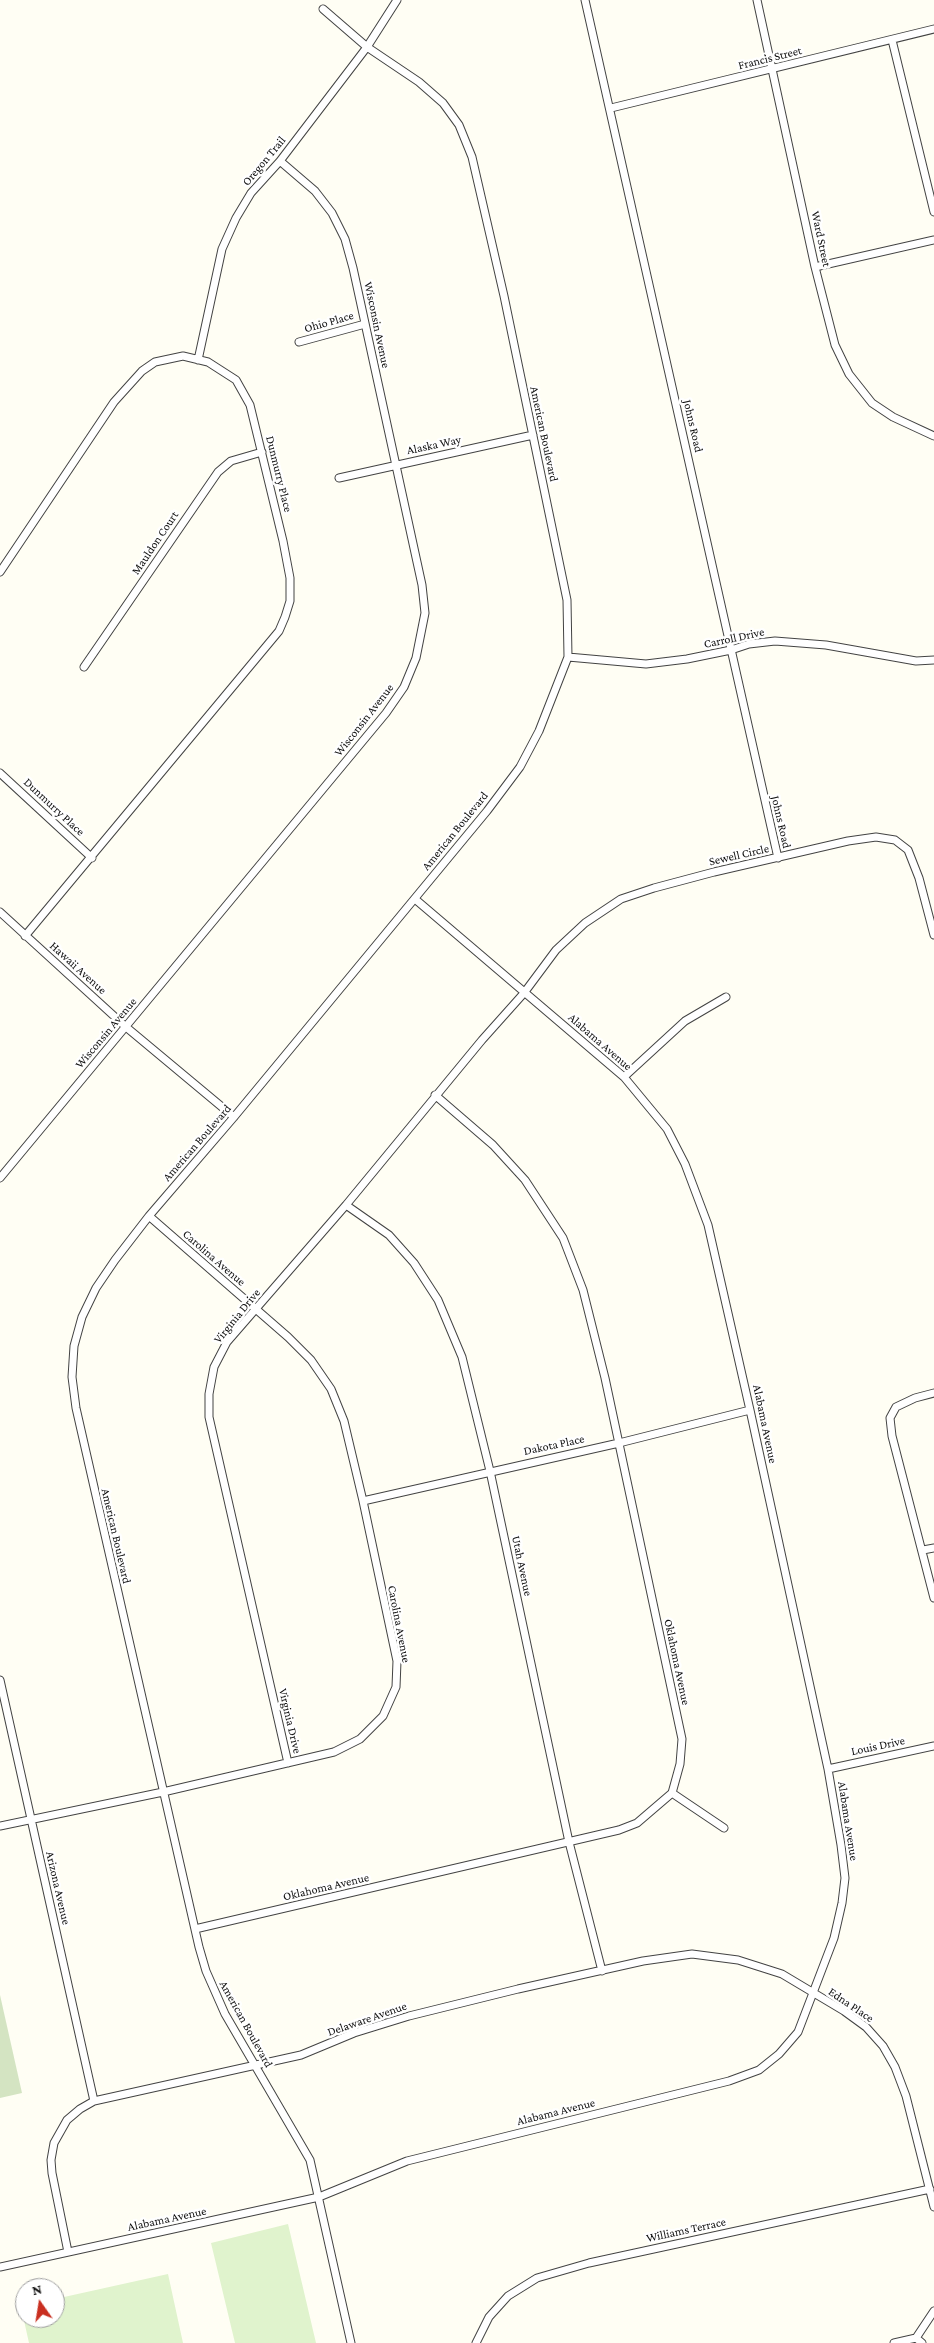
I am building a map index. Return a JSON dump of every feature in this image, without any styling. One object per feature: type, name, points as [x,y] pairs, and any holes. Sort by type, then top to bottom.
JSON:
[{"type":"street","name":"Oregon Trail","points":[[198,360],[222,249],[251,193],[280,162],[366,47],[397,0]]},
{"type":"street","name":"Johns Road","points":[[585,0],[778,858]]},
{"type":"street","name":"Ward Street","points":[[757,0],[815,267],[835,345],[848,374],[872,403],[893,417],[934,436]]},
{"type":"street","name":"American Boulevard","points":[[323,9],[366,47],[419,82],[443,103],[459,125],[472,157],[567,600],[568,657],[539,731],[520,767],[415,899],[149,1216],[101,1281],[82,1317],[74,1346],[72,1377],[76,1408],[163,1792],[206,1971],[225,2014],[310,2160],[351,2343]]},
{"type":"street","name":"Francis Street","points":[[610,108],[934,29]]},
{"type":"street","points":[[892,40],[934,212]]},
{"type":"street","name":"Wisconsin Avenue","points":[[0,1178],[359,746],[404,687],[416,658],[425,613],[422,585],[397,464],[345,239],[332,213],[315,191],[294,171],[280,162]]},
{"type":"street","points":[[815,267],[934,240]]},
{"type":"street","name":"Ohio Place","points":[[300,342],[365,324]]},
{"type":"street","name":"Dunmurry Place","points":[[0,572],[114,402],[142,371],[155,362],[183,356],[208,362],[236,380],[250,405],[283,541],[290,578],[290,601],[285,617],[279,631],[92,858],[25,936]]},
{"type":"street","name":"Alaska Way","points":[[339,478],[533,435]]},
{"type":"street","name":"Mauldon Court","points":[[84,667],[218,472],[232,462],[262,452]]},
{"type":"street","name":"Carroll Drive","points":[[568,657],[646,664],[687,660],[749,644],[775,641],[826,645],[916,661],[934,660]]},
{"type":"street","name":"Dunmurry Place","points":[[0,772],[92,858]]},
{"type":"street","name":"Sewell Circle","points":[[524,993],[556,950],[585,923],[621,899],[663,886],[778,858],[848,841],[876,837],[896,840],[908,850],[919,878],[934,935]]},
{"type":"street","name":"Alabama Avenue","points":[[0,2267],[319,2197],[407,2161],[729,2081],[759,2070],[779,2054],[798,2032],[811,1993],[834,1938],[842,1903],[845,1878],[828,1769],[708,1225],[685,1164],[667,1129],[624,1077],[574,1032],[524,993],[415,899]]},
{"type":"street","name":"Hawaii Avenue","points":[[0,912],[126,1026],[234,1117]]},
{"type":"street","name":"Virginia Drive","points":[[288,1764],[209,1417],[209,1394],[214,1367],[227,1342],[346,1205],[435,1095],[524,993]]},
{"type":"street","points":[[624,1077],[685,1021],[726,998]]},
{"type":"street","name":"Oklahoma Avenue","points":[[195,1929],[619,1830],[637,1823],[672,1793],[680,1764],[682,1739],[619,1443],[584,1290],[563,1238],[525,1180],[493,1145],[435,1095]]},
{"type":"street","name":"Utah Avenue","points":[[346,1205],[389,1235],[414,1263],[438,1300],[462,1357],[490,1471],[569,1842],[602,1971]]},
{"type":"street","name":"Carolina Avenue","points":[[0,1826],[163,1792],[334,1752],[360,1739],[383,1716],[396,1687],[397,1661],[363,1501],[344,1421],[331,1389],[311,1360],[256,1309],[149,1216]]},
{"type":"street","points":[[934,1393],[915,1398],[896,1407],[890,1418],[892,1436],[934,1598]]},
{"type":"street","name":"Dakota Place","points":[[363,1501],[619,1443],[750,1410]]},
{"type":"street","points":[[923,1550],[934,1548]]},
{"type":"street","name":"Arizona Avenue","points":[[0,1684],[94,2101]]},
{"type":"street","name":"Louis Drive","points":[[828,1769],[934,1746]]},
{"type":"street","points":[[672,1793],[724,1828]]},
{"type":"street","name":"Delaware Avenue","points":[[68,2252],[51,2160],[54,2143],[67,2120],[80,2109],[94,2101],[301,2055],[354,2033],[409,2016],[643,1961],[692,1954],[738,1960],[782,1974],[811,1993]]},
{"type":"street","name":"Edna Place","points":[[811,1993],[844,2011],[866,2027],[883,2046],[895,2067],[906,2096],[934,2207]]},
{"type":"street","name":"Williams Terrace","points":[[476,2343],[489,2317],[508,2296],[537,2278],[589,2263],[930,2189]]},
{"type":"street","points":[[894,2343],[919,2340],[934,2311]]},
{"type":"green space","points":[[0,1995],[22,2093],[0,2098]]},
{"type":"green space","points":[[288,2224],[316,2343],[235,2343],[211,2243]]},
{"type":"green space","points":[[168,2274],[183,2343],[29,2343],[26,2328],[65,2328],[65,2297]]}]
